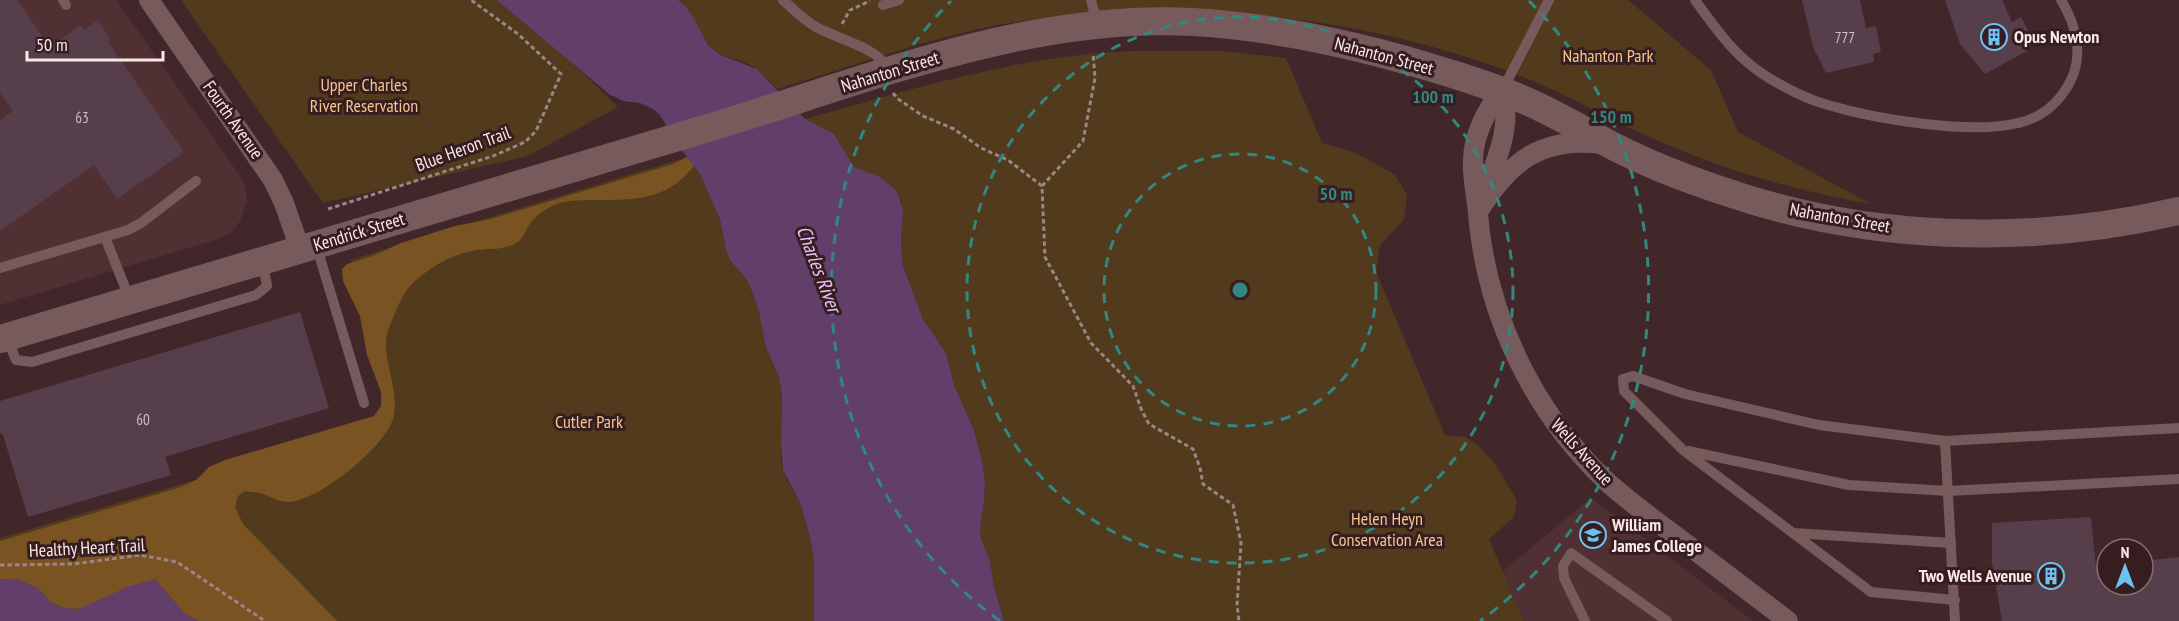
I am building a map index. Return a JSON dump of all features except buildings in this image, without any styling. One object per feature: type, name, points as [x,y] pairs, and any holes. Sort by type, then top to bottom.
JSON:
[{"type":"main road","name":"Nahanton Street","points":[[717,125],[885,73],[998,41],[1036,33],[1094,12],[1147,22],[1193,22],[1280,32],[1408,60],[1502,91],[1659,167],[1734,195],[1809,214],[1890,228],[1981,233],[2035,232],[2112,224],[2179,210]]},
{"type":"main road","name":"Kendrick Street","points":[[3,338],[717,125]]},
{"type":"street","name":"Fourth Avenue","points":[[149,0],[273,180],[308,247]]},
{"type":"street","name":"Wells Avenue","points":[[1502,91],[1507,123],[1478,212],[1488,278],[1503,325],[1530,383],[1562,432],[1603,478],[1788,621]]},
{"type":"street","points":[[1478,212],[1506,173],[1528,156],[1544,148],[1564,144],[1587,142],[1610,145]]},
{"type":"lane","points":[[783,0],[810,23],[877,55],[885,73]]},
{"type":"lane","points":[[884,5],[899,0]]},
{"type":"lane","points":[[1502,91],[1549,0]]},
{"type":"lane","points":[[1695,0],[1727,43],[1743,60],[1771,80],[1798,94],[1826,105],[1856,112],[1921,123],[1969,127],[2004,126],[2032,118],[2047,110],[2067,89],[2073,76],[2077,49],[2072,21],[2061,0]]},
{"type":"lane","points":[[0,268],[128,230],[141,223],[196,181]]},
{"type":"lane","points":[[105,237],[130,300]]},
{"type":"lane","points":[[308,247],[364,403]]},
{"type":"lane","points":[[3,338],[13,357],[21,362],[32,362],[256,295],[267,286],[262,261]]},
{"type":"lane","points":[[1954,600],[1871,592],[1683,450],[1623,391],[1623,379],[1632,376],[1685,394],[1819,425],[1945,441],[2179,428]]},
{"type":"lane","points":[[1945,441],[1955,621]]},
{"type":"lane","points":[[1683,450],[1850,485],[1948,491],[2179,479]]},
{"type":"lane","points":[[1793,534],[1951,543]]},
{"type":"lane","points":[[1585,621],[1564,578],[1563,566],[1571,553],[1667,621]]},
{"type":"path","name":"Blue Heron Trail","points":[[328,209],[493,156],[525,142],[536,131],[561,74],[518,34],[471,0]]},
{"type":"path","points":[[838,37],[850,10],[873,0],[884,5]]},
{"type":"path","points":[[1093,53],[1095,78],[1083,141],[1042,186],[1046,257],[1091,343],[1133,387],[1149,424],[1193,449],[1203,484],[1233,505],[1240,543],[1237,605],[1239,621]]},
{"type":"path","points":[[885,73],[898,99],[923,116],[954,129],[981,148],[1008,160],[1042,186]]},
{"type":"path","name":"Healthy Heart Trail","points":[[0,565],[73,564],[140,555],[177,562],[265,621]]},
{"type":"shaded area","points":[[0,0],[116,0],[245,183],[247,201],[240,221],[232,232],[221,238],[0,305]]},
{"type":"shaded area","points":[[687,157],[694,166],[673,186],[662,192],[637,198],[577,200],[559,203],[537,215],[521,239],[513,245],[460,254],[421,276],[404,294],[388,332],[387,356],[395,406],[389,427],[380,441],[334,482],[302,499],[285,502],[261,493],[245,491],[238,496],[235,507],[243,524],[337,621],[199,621],[185,614],[155,579],[79,609],[64,608],[50,602],[38,588],[18,580],[0,579],[0,541],[181,487],[196,480],[209,467],[225,460],[374,416],[381,406],[381,392],[367,355],[360,316],[343,281],[342,269],[347,264],[401,243],[455,226],[491,219],[673,164]]},
{"type":"shaded area","name":"William James College","points":[[1591,498],[1753,621],[1524,621],[1503,571]]},
{"type":"green space","name":"Upper Charles River Reservation","points":[[181,0],[507,0],[618,107],[528,156],[323,203]]},
{"type":"green space","name":"Nahanton Park","points":[[678,0],[1628,0],[1711,70],[1738,132],[1871,204],[1785,185],[1701,158],[1631,129],[1535,82],[1454,53],[1391,36],[1327,24],[1264,16],[1200,12],[1069,17],[1002,24],[916,45],[777,89],[752,66],[724,55],[710,46],[688,11]]},
{"type":"green space","name":"Helen Heyn Conservation Area","points":[[1138,51],[1222,51],[1286,58],[1322,143],[1356,153],[1395,175],[1407,195],[1404,220],[1380,245],[1376,272],[1445,435],[1465,437],[1477,444],[1496,465],[1517,500],[1514,517],[1489,539],[1524,621],[1004,621],[994,587],[990,561],[981,539],[985,481],[982,460],[974,430],[954,385],[946,353],[923,319],[903,266],[901,200],[897,191],[880,177],[854,167],[839,141],[805,119],[928,85],[1011,66],[1095,54]]},
{"type":"green space","name":"Cutler Park","points":[[687,157],[700,174],[720,219],[730,260],[747,280],[753,294],[766,348],[779,377],[782,395],[781,461],[786,478],[801,505],[811,541],[814,562],[814,621],[0,621],[0,538],[391,422],[394,409],[350,260]]},
{"type":"water","name":"Charles River","points":[[497,0],[678,0],[693,17],[708,45],[721,55],[757,69],[805,119],[834,134],[854,167],[880,177],[897,191],[903,209],[901,242],[903,266],[923,319],[946,353],[954,385],[974,430],[982,460],[985,481],[981,539],[990,561],[994,587],[1004,621],[814,621],[814,562],[811,541],[801,505],[783,470],[782,395],[779,377],[766,348],[753,294],[747,280],[730,260],[720,219],[700,174],[680,148],[660,115],[653,109],[640,103],[623,101],[609,94]]},
{"type":"water","points":[[0,579],[18,580],[38,588],[50,602],[63,608],[79,609],[127,587],[155,579],[185,614],[199,621],[0,621]]},
{"type":"place","name":"Opus Newton","points":[[1994,37]]},
{"type":"place","name":"William James College","points":[[1593,535]]},
{"type":"place","name":"Two Wells Avenue","points":[[2051,576]]}]
